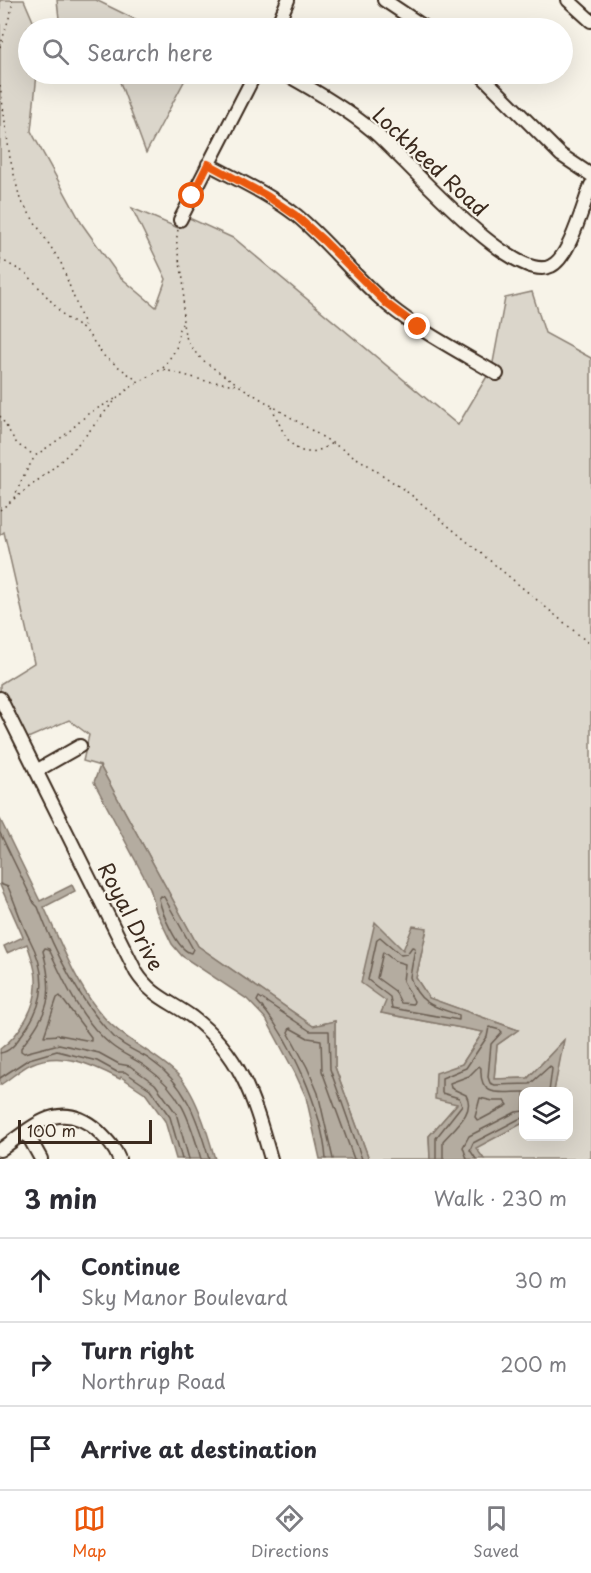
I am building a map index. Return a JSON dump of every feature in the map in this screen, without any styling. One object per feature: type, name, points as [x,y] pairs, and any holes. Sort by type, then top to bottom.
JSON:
[{"type":"street","points":[[280,18],[288,0]]},
{"type":"street","points":[[384,0],[411,18]]},
{"type":"street","points":[[568,0],[591,21]]},
{"type":"street","points":[[180,220],[250,84]]},
{"type":"street","name":"Lockheed Road","points":[[304,84],[328,97],[375,133],[451,209],[504,252],[527,265],[546,268],[553,266],[564,254],[591,185]]},
{"type":"street","points":[[490,84],[561,155],[591,175]]},
{"type":"street","points":[[208,164],[267,196],[295,215],[387,304],[418,327],[497,374]]},
{"type":"street","name":"Royal Drive","points":[[0,698],[144,985],[206,1029],[227,1052],[242,1074],[271,1159]]},
{"type":"street","points":[[36,771],[80,746]]},
{"type":"street","points":[[0,1150],[45,1119],[57,1114],[71,1115],[92,1126],[111,1143],[119,1159]]},
{"type":"street","points":[[26,1132],[41,1159]]},
{"type":"path","points":[[0,47],[12,8],[12,0]]},
{"type":"path","points":[[0,85],[10,158],[20,199],[61,263],[86,331],[104,356],[139,382]]},
{"type":"path","points":[[180,220],[176,238],[184,284],[183,322],[186,337],[192,349],[202,360],[410,494],[591,645]]},
{"type":"path","points":[[0,259],[27,274],[66,318],[86,331]]},
{"type":"path","points":[[0,510],[78,445],[129,388],[162,369],[176,349],[179,329],[183,322]]},
{"type":"path","points":[[162,369],[206,381],[238,385]]},
{"type":"path","points":[[14,499],[35,456],[65,435],[89,413],[119,397]]},
{"type":"path","points":[[272,406],[285,435],[295,448],[304,453],[322,450],[332,443]]},
{"type":"path","points":[[0,416],[17,444],[35,456]]},
{"type":"shaded area","points":[[0,0],[24,0],[32,18],[18,18],[18,84],[36,84],[31,131],[82,224],[119,276],[156,307],[166,279],[132,208],[178,228],[180,220],[185,216],[235,239],[458,425],[492,368],[505,298],[532,292],[545,333],[591,358],[591,1159],[484,1159],[475,1148],[519,1125],[519,1141],[573,1141],[573,1087],[555,1087],[563,1041],[528,1078],[494,1079],[497,1045],[518,1030],[429,998],[416,978],[427,929],[381,1013],[483,1032],[462,1064],[457,1104],[429,1136],[430,1159],[369,1159],[335,1067],[335,1021],[313,1026],[198,946],[100,766],[83,761],[89,735],[69,720],[21,741],[0,698],[0,684],[34,663],[4,532],[0,535]]},
{"type":"shaded area","points":[[57,0],[96,0],[133,18],[59,18]]},
{"type":"shaded area","points":[[121,84],[183,84],[146,153]]},
{"type":"water","points":[[100,766],[198,946],[313,1026],[335,1021],[335,1067],[369,1159],[320,1159],[306,1097],[266,1019],[247,999],[182,956],[172,944],[156,911],[150,888],[94,782]]},
{"type":"water","points":[[0,819],[40,901],[72,885],[75,891],[44,907],[74,973],[106,1019],[175,1072],[189,1089],[200,1112],[215,1159],[176,1159],[165,1121],[145,1093],[121,1077],[120,1079],[88,1064],[54,1058],[42,1060],[27,1066],[0,1085],[0,1049],[21,1028],[26,1019],[34,999],[36,980],[27,944],[7,953],[4,946],[23,937],[0,885]]},
{"type":"water","points":[[375,922],[403,950],[413,926],[427,928],[416,978],[429,998],[518,1030],[497,1045],[494,1079],[528,1078],[564,1040],[555,1087],[519,1087],[519,1125],[476,1148],[484,1159],[430,1159],[429,1136],[457,1104],[435,1099],[436,1073],[462,1064],[483,1032],[381,1013],[386,1001],[361,983]]},
{"type":"route","points":[[192,196],[208,164],[267,196],[295,215],[387,304],[418,327]]}]
